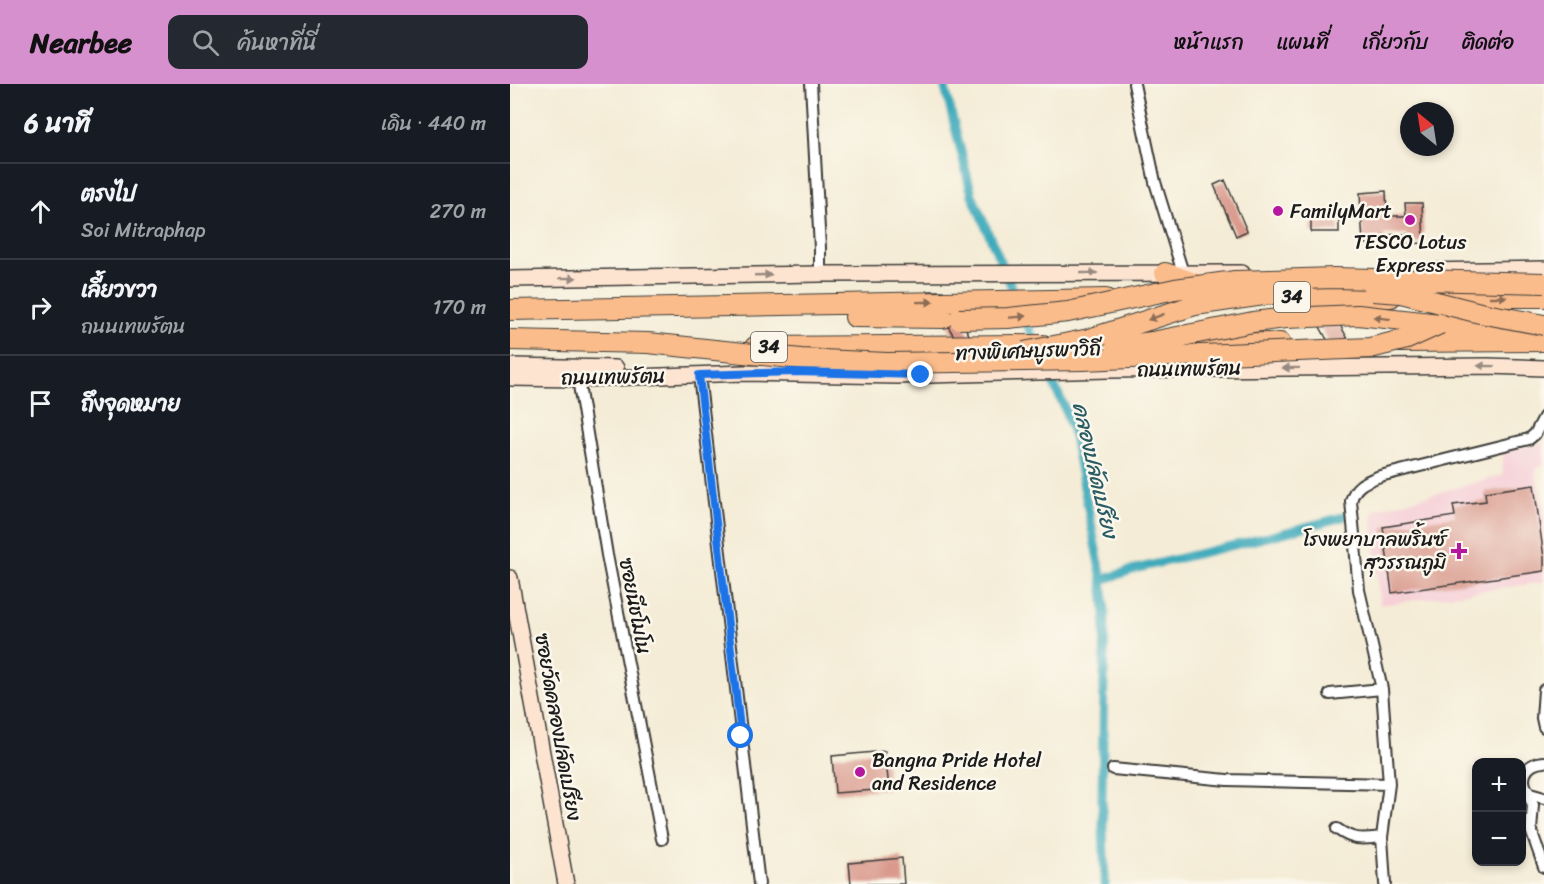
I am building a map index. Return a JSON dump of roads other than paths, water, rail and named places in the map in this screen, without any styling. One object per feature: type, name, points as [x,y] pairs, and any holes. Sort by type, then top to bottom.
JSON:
[{"type":"highway","points":[[1174,273],[1234,297]]},
{"type":"highway","name":"ทางพิเศษบูรพาวิถี","points":[[510,317],[1008,318],[1058,313],[1175,289],[1235,281],[1334,278],[1544,283]]},
{"type":"highway","points":[[1026,349],[1089,339],[1195,305],[1293,291],[1401,293],[1480,313],[1544,325]]},
{"type":"highway","name":"34","points":[[510,310],[1234,297],[1544,297]]},
{"type":"highway","name":"ทางพิเศษบูรพาวิถี","points":[[510,331],[649,334],[802,351],[887,354],[1128,346],[1286,318],[1358,315],[1440,324],[1544,325]]},
{"type":"highway","points":[[510,340],[648,343],[801,359],[876,363],[1024,362],[1370,348],[1407,339],[1440,324]]},
{"type":"highway","name":"ถนนเทพรัตน","points":[[510,350],[1026,349],[1058,345],[1544,341]]},
{"type":"highway","points":[[1108,370],[1196,344]]},
{"type":"main road","name":"34","points":[[510,279],[820,273],[1174,273],[1544,269]]},
{"type":"main road","points":[[510,366],[641,369],[678,376]]},
{"type":"main road","name":"ถนนเทพรัตน","points":[[510,378],[578,379],[794,372],[897,375],[1108,370],[1487,366],[1544,368]]},
{"type":"main road","name":"ซอยวัดคลองปลัดเปรียง","points":[[510,578],[566,884]]},
{"type":"street","points":[[811,84],[820,273]]},
{"type":"street","points":[[1134,84],[1174,273]]},
{"type":"street","points":[[699,375],[759,884]]},
{"type":"street","name":"ซอยนีชโมโน","points":[[578,379],[607,555],[662,839]]},
{"type":"street","points":[[1385,884],[1382,837],[1389,784],[1382,689],[1359,590],[1352,513],[1353,492],[1362,483],[1380,476],[1529,439],[1535,434],[1544,417]]},
{"type":"street","points":[[1330,694],[1382,689]]},
{"type":"street","points":[[1544,690],[1542,718],[1544,728]]},
{"type":"street","points":[[1526,771],[1541,760]]},
{"type":"street","points":[[1113,768],[1227,780],[1389,784]]},
{"type":"street","points":[[1526,790],[1535,798],[1544,798]]},
{"type":"street","points":[[1526,790],[1533,805],[1531,831],[1544,867]]},
{"type":"street","points":[[1337,830],[1354,839],[1382,837]]},
{"type":"street","points":[[1531,831],[1544,830]]},
{"type":"waterway","name":"คลองปลัดเปรียง","points":[[944,84],[972,195],[1018,302]]},
{"type":"waterway","name":"คลองปลัดเปรียง","points":[[1023,315],[1037,346]]},
{"type":"waterway","name":"คลองปลัดเปรียง","points":[[1047,370],[1064,406],[1074,436],[1102,580],[1105,610],[1102,799],[1105,884]]},
{"type":"waterway","points":[[1102,580],[1135,569],[1350,515]]},
{"type":"place","name":"FamilyMart","points":[[1278,211]]},
{"type":"place","name":"TESCO Lotus Express","points":[[1410,220]]},
{"type":"place","name":"โรงพยาบาลพริ้นซ์ สุวรรณภูมิ","points":[[1459,551]]},
{"type":"place","name":"Bangna Pride Hotel and Residence","points":[[860,772]]}]
